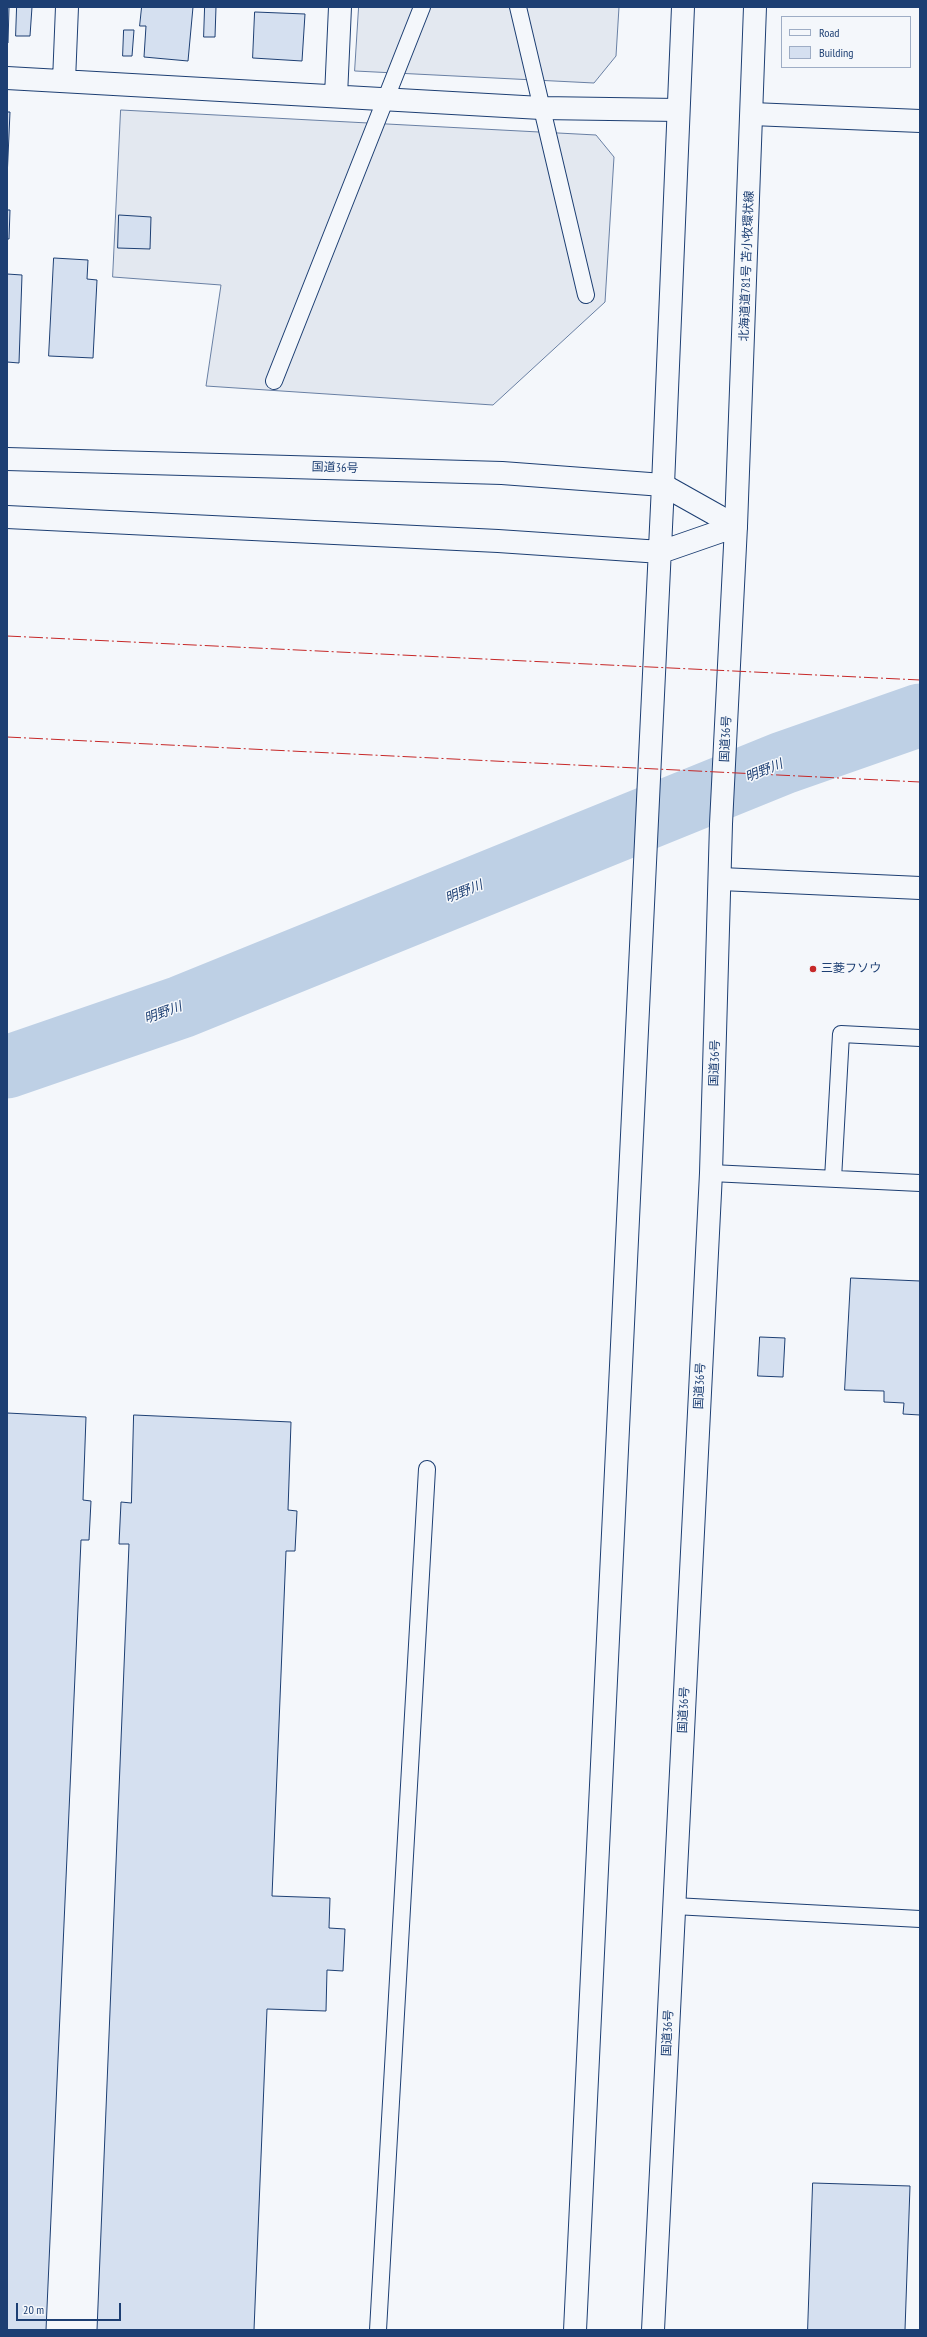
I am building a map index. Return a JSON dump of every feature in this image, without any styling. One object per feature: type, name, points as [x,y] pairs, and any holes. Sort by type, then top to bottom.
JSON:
[{"type":"main road","points":[[64,81],[67,7]]},
{"type":"main road","points":[[336,96],[340,7]]},
{"type":"main road","points":[[575,2330],[644,850],[649,784],[661,552],[683,7]]},
{"type":"main road","name":"北海道道781号 苫小牧環状線","points":[[736,526],[755,7]]},
{"type":"main road","points":[[7,78],[386,98],[540,108],[678,110]]},
{"type":"main road","points":[[752,114],[920,121]]},
{"type":"main road","name":"国道36号","points":[[7,459],[495,472],[663,485],[736,526],[721,824],[721,879],[711,1173],[653,2330]]},
{"type":"main road","points":[[7,517],[498,540],[661,552],[736,526]]},
{"type":"main road","points":[[721,879],[920,888]]},
{"type":"lane","points":[[274,381],[422,7]]},
{"type":"lane","points":[[518,7],[540,108],[586,296]]},
{"type":"lane","points":[[833,1179],[841,1034],[920,1038]]},
{"type":"lane","points":[[711,1173],[920,1183]]},
{"type":"lane","points":[[378,2330],[427,1469]]},
{"type":"lane","points":[[674,1906],[920,1919]]},
{"type":"shaded area","points":[[359,7],[619,7],[616,56],[594,83],[355,71]]},
{"type":"shaded area","points":[[121,110],[596,135],[614,157],[605,302],[493,405],[206,386],[221,285],[113,277]]},
{"type":"building","points":[[7,7],[9,7],[8,43],[7,42]]},
{"type":"building","points":[[17,7],[32,7],[30,36],[16,36]]},
{"type":"building","points":[[142,7],[193,7],[188,61],[144,57],[146,26],[140,26]]},
{"type":"building","points":[[205,7],[216,7],[215,37],[204,37]]},
{"type":"building","points":[[255,12],[305,14],[302,61],[253,58]]},
{"type":"building","points":[[124,30],[134,30],[132,56],[123,56]]},
{"type":"building","points":[[7,112],[10,112],[7,179]]},
{"type":"building","points":[[7,210],[10,210],[9,239],[7,239]]},
{"type":"building","points":[[119,215],[151,217],[150,249],[118,248]]},
{"type":"building","points":[[54,258],[88,260],[87,279],[97,280],[93,358],[49,356]]},
{"type":"building","points":[[7,274],[22,275],[19,363],[7,362]]},
{"type":"building","points":[[851,1278],[920,1281],[920,1415],[903,1414],[904,1403],[884,1402],[884,1391],[845,1390]]},
{"type":"building","points":[[760,1337],[785,1338],[783,1377],[758,1376]]},
{"type":"building","points":[[7,1413],[86,1417],[83,1500],[91,1501],[89,1540],[81,1540],[46,2330],[7,2330]]},
{"type":"building","points":[[134,1415],[291,1422],[288,1510],[297,1511],[295,1551],[286,1551],[272,1896],[330,1898],[329,1928],[345,1929],[343,1971],[327,1970],[326,2011],[267,2009],[254,2330],[97,2330],[129,1544],[119,1544],[121,1502],[131,1503]]},
{"type":"building","points":[[813,2183],[910,2186],[905,2330],[808,2330]]},
{"type":"waterway","name":"明野川","points":[[7,1067],[181,1007],[783,763],[920,715]]},
{"type":"power","points":[[7,636],[920,680]]},
{"type":"power","points":[[7,737],[920,782]]},
{"type":"place","name":"三菱フソウ","points":[[813,969]]}]
